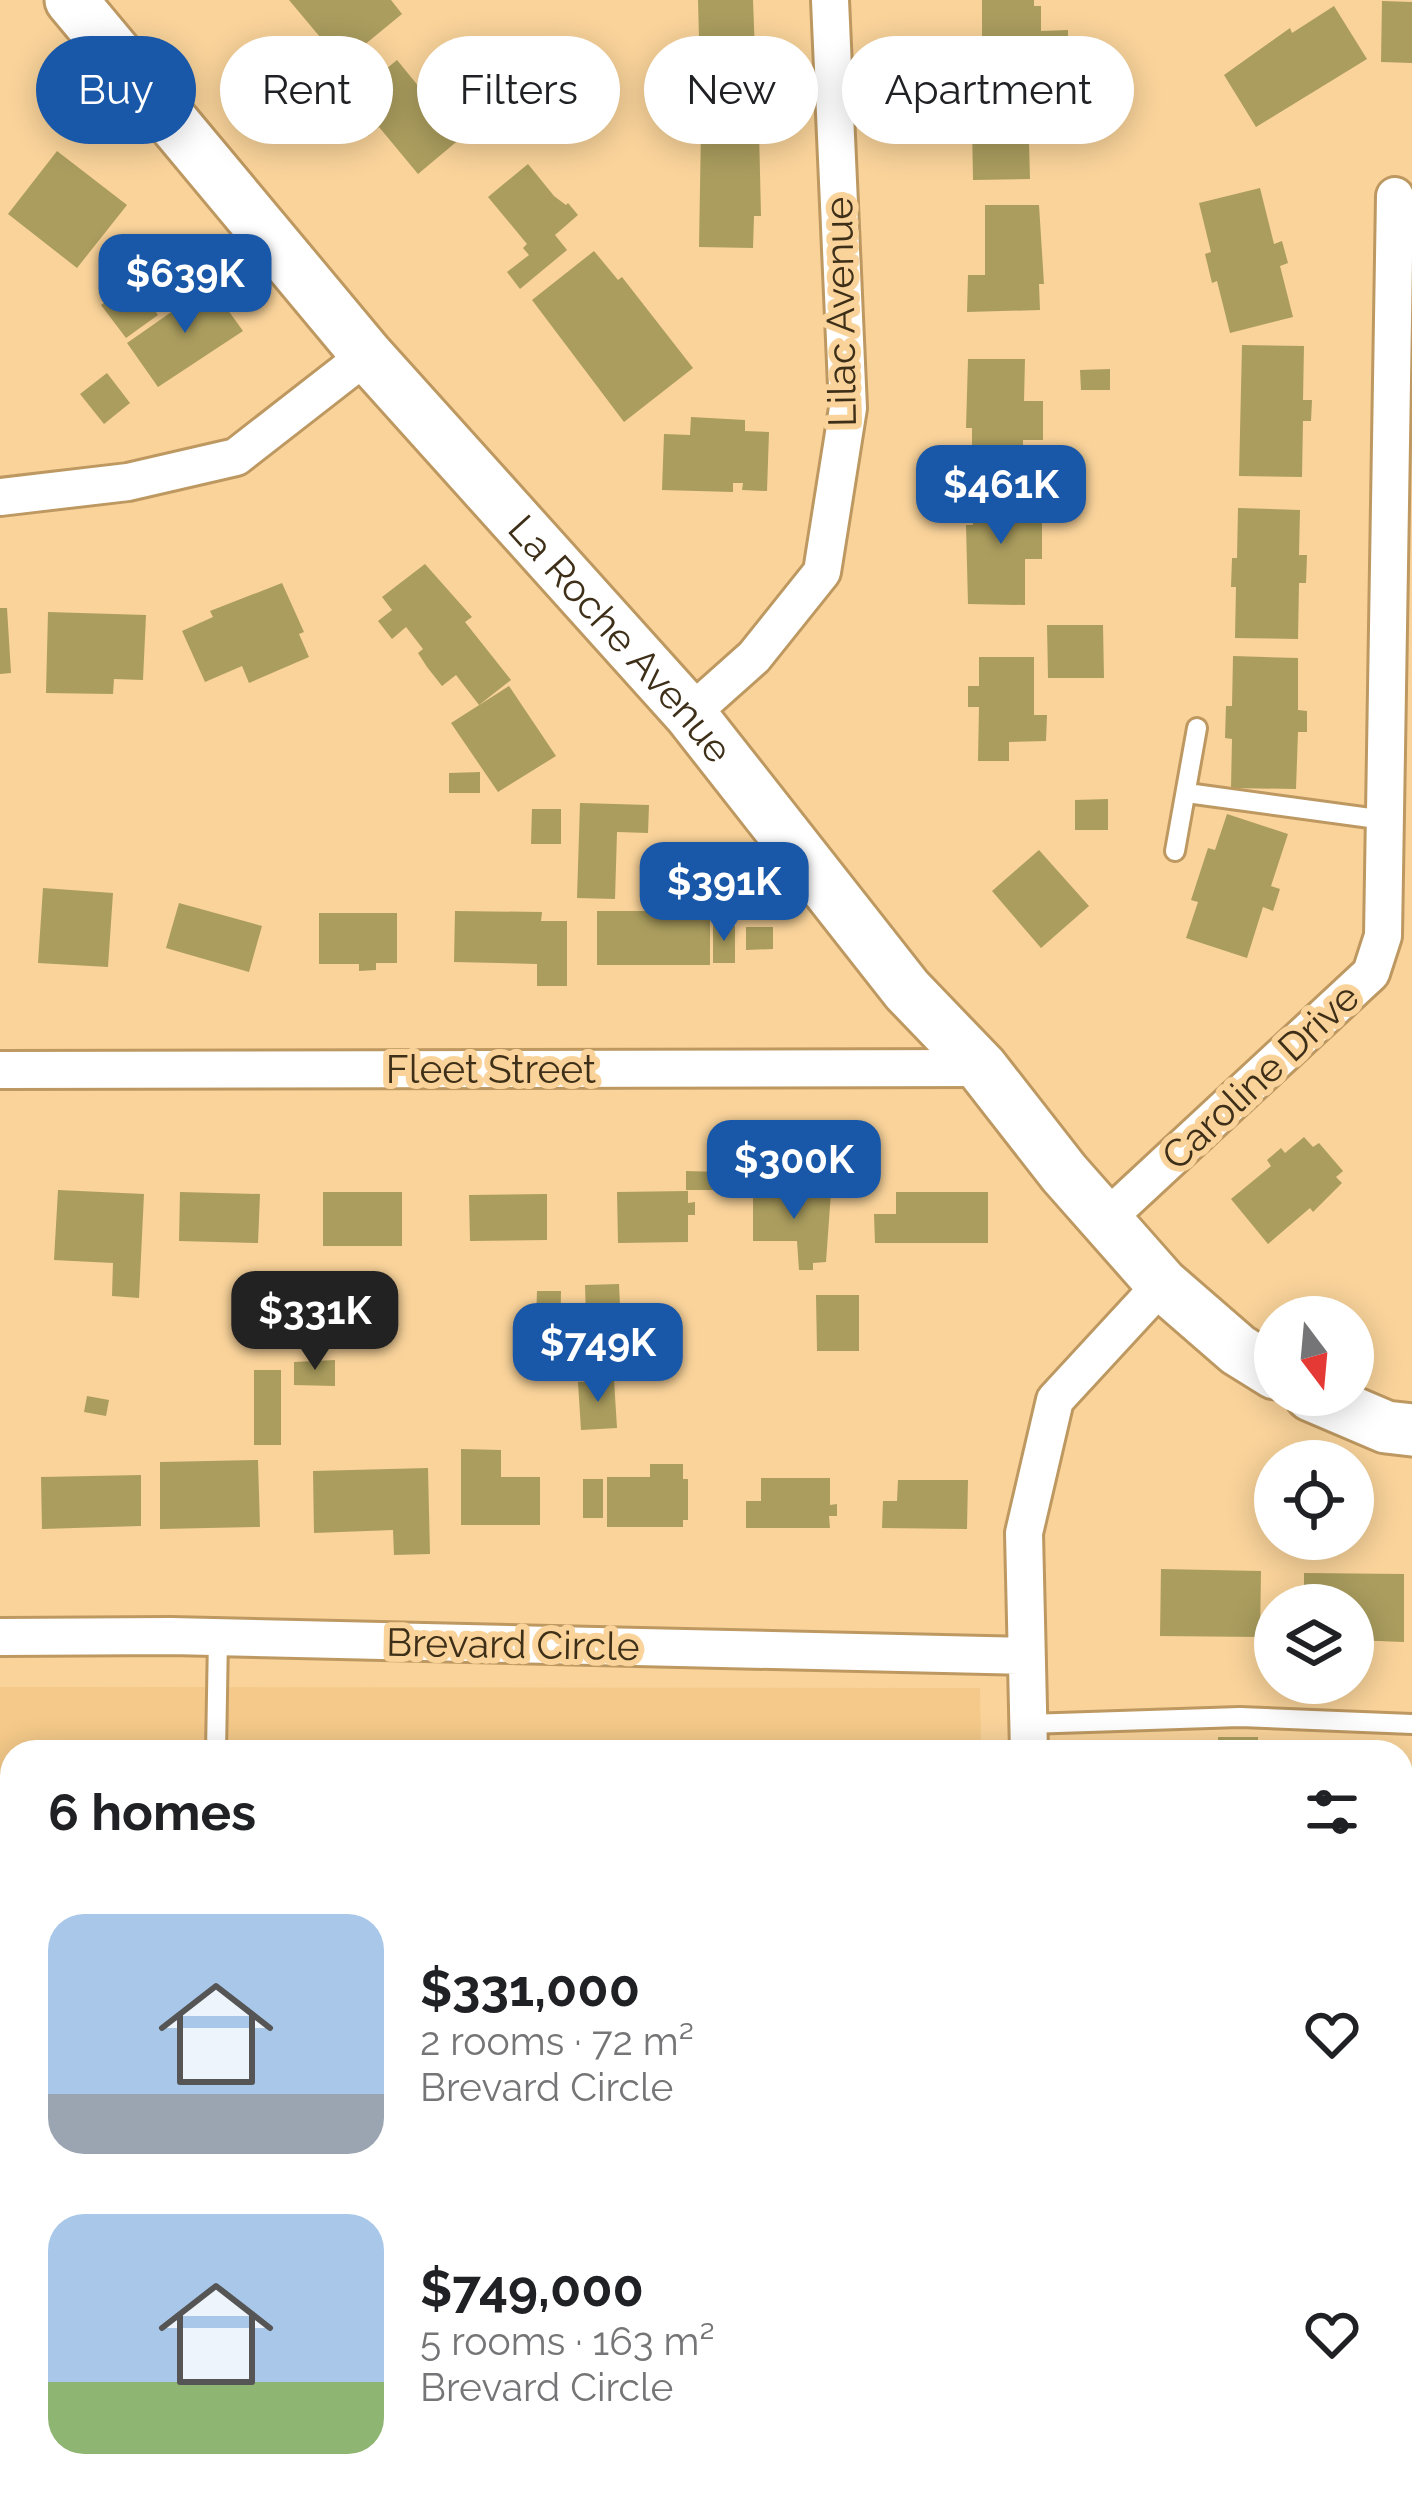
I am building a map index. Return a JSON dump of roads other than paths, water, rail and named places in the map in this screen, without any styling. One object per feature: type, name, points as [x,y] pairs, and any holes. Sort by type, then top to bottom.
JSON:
[{"type":"main road","name":"La Roche Avenue","points":[[71,0],[367,355],[690,714],[908,990],[982,1068],[1105,1220],[1162,1284],[1254,1360]]},
{"type":"main road","points":[[1360,1416],[1386,1427],[1412,1430]]},
{"type":"street","name":"Lilac Avenue","points":[[690,714],[754,657],[821,572],[848,407],[830,0]]},
{"type":"street","name":"Caroline Drive","points":[[1105,1220],[1370,974],[1398,936],[1385,820],[1395,196]]},
{"type":"street","points":[[0,497],[128,482],[236,457],[367,355]]},
{"type":"street","name":"Fleet Street","points":[[0,1070],[982,1068]]},
{"type":"street","points":[[1028,1738],[1024,1533],[1054,1400],[1162,1284]]},
{"type":"street","name":"Brevard Circle","points":[[0,1637],[218,1637],[1026,1656]]},
{"type":"lane","points":[[1175,850],[1197,728]]},
{"type":"lane","points":[[1186,793],[1385,820]]},
{"type":"lane","points":[[216,1740],[218,1637]]},
{"type":"lane","points":[[1028,1738],[1240,1717],[1412,1724]]}]
